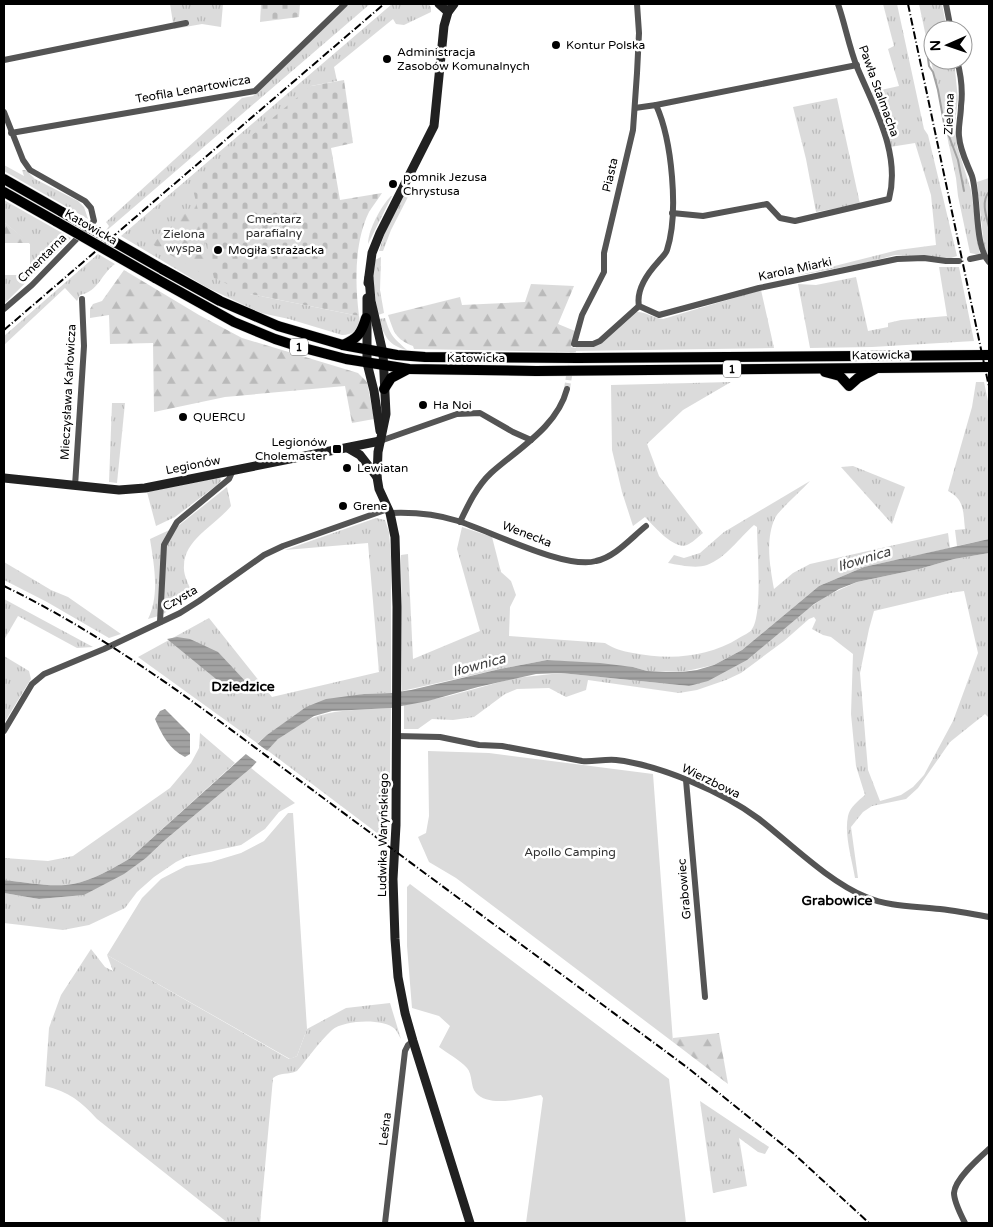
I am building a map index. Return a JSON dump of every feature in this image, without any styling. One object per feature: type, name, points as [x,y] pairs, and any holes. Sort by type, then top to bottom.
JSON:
[{"type":"main road","name":"Katowicka","points":[[4,179],[220,301],[304,335],[383,353],[425,357],[569,358],[989,355]]},
{"type":"main road","name":"Katowicka","points":[[4,192],[218,314],[252,330],[300,347],[383,366],[408,369],[536,371],[989,367]]},
{"type":"main road","points":[[343,345],[361,333],[366,318]]},
{"type":"main road","points":[[812,368],[840,376],[849,386],[858,378],[878,368]]},
{"type":"main road","points":[[384,389],[391,378],[408,369]]},
{"type":"street","name":"Teofila Lenartowicza","points":[[11,133],[255,92],[345,4]]},
{"type":"street","points":[[438,4],[448,12]]},
{"type":"street","points":[[381,438],[374,391],[367,363],[366,318],[372,253],[380,233],[434,126],[444,26],[448,12],[454,4]]},
{"type":"street","name":"Piasta","points":[[637,4],[638,33],[633,130],[604,253],[604,272],[582,315],[574,344],[593,344],[600,341],[639,306]]},
{"type":"street","name":"Pawła Stalmacha","points":[[672,213],[690,216],[717,215],[767,204],[780,218],[795,221],[889,199],[893,179],[888,148],[876,110],[856,65],[838,4]]},
{"type":"street","points":[[946,4],[949,20]]},
{"type":"street","points":[[4,60],[186,23]]},
{"type":"street","points":[[635,108],[856,65]]},
{"type":"street","name":"Zielona","points":[[959,70],[962,98],[958,135],[963,156],[972,177],[979,234],[984,256]]},
{"type":"street","points":[[639,306],[637,297],[642,284],[667,251],[672,213],[673,179],[664,122],[656,105]]},
{"type":"street","name":"Cmentarna","points":[[4,112],[23,160],[30,170],[84,201],[92,208],[94,220],[38,279],[4,309]]},
{"type":"street","points":[[970,259],[984,256],[989,262]]},
{"type":"street","name":"Karola Miarki","points":[[639,306],[659,316],[759,288],[897,259],[924,258],[959,261]]},
{"type":"street","points":[[369,278],[371,301],[383,353],[385,421],[381,438]]},
{"type":"street","name":"Mieczysława Karłowicza","points":[[75,486],[84,346],[82,298]]},
{"type":"street","points":[[460,522],[470,502],[490,474],[531,440],[560,408],[567,389]]},
{"type":"street","points":[[381,438],[468,412],[480,413],[531,440]]},
{"type":"street","name":"Legionów","points":[[4,478],[119,490],[145,488],[348,448],[381,438]]},
{"type":"street","name":"Ludwika Waryńskiego","points":[[381,438],[377,477],[379,489],[389,511],[395,537],[397,607],[396,825],[393,872],[398,977],[413,1042],[470,1223]]},
{"type":"street","points":[[348,448],[360,456],[377,477]]},
{"type":"street","points":[[160,622],[164,544],[177,522],[229,479],[233,470]]},
{"type":"street","name":"Wenecka","points":[[389,511],[437,516],[460,522],[554,556],[577,562],[595,562],[607,557],[646,526]]},
{"type":"street","name":"Czysta","points":[[4,731],[32,684],[44,674],[104,649],[199,602],[270,552],[304,538],[389,511]]},
{"type":"street","name":"Wierzbowa","points":[[396,736],[440,737],[582,761],[616,760],[661,770],[728,800],[756,817],[842,885],[866,898],[891,905],[941,909],[989,917]]},
{"type":"street","name":"Grabowiec","points":[[686,780],[705,997]]},
{"type":"street","name":"Leśna","points":[[385,1223],[405,1051],[408,1045],[413,1042]]},
{"type":"street","points":[[965,1223],[954,1193],[957,1183],[989,1149]]},
{"type":"green space","points":[[170,4],[223,4],[221,27],[202,24],[174,29]]},
{"type":"green space","points":[[261,4],[300,4],[299,17],[260,22]]},
{"type":"green space","points":[[349,4],[370,4],[105,232],[109,226],[106,222],[242,98],[253,96]]},
{"type":"green space","points":[[392,4],[428,4],[431,7],[431,12],[404,25],[396,24],[393,19],[334,67],[337,81],[311,86],[250,294],[359,316],[359,324],[356,330],[350,334],[342,335],[289,319],[261,313],[206,287],[121,236]]},
{"type":"green space","points":[[883,4],[897,4],[924,129],[928,135],[957,256],[948,259],[895,255],[869,262],[795,276],[898,250],[936,245],[931,195],[915,143],[890,147],[872,92],[899,86],[888,49],[894,46]]},
{"type":"green space","points":[[919,4],[942,4],[945,20],[923,20],[923,23]]},
{"type":"green space","points":[[933,70],[955,70],[958,99],[955,123],[957,146],[971,190],[980,255],[970,253]]},
{"type":"green space","name":"Cmentarz parafialny","points":[[344,80],[353,143],[331,148],[340,200],[382,193],[369,212],[358,250],[356,277],[359,316],[250,294],[214,278],[192,185],[311,86]]},
{"type":"green space","points":[[837,98],[860,204],[816,212],[806,159],[793,107]]},
{"type":"green space","points":[[4,165],[24,176],[22,170],[26,170],[35,179],[78,201],[84,207],[88,219],[4,171]]},
{"type":"green space","points":[[989,178],[989,259],[984,246],[977,182]]},
{"type":"green space","points":[[410,193],[391,230],[383,251],[379,251],[385,232],[404,195]]},
{"type":"green space","points":[[391,196],[368,244],[370,232],[376,218]]},
{"type":"green space","name":"Zielona wyspa","points":[[200,199],[208,277],[152,244]]},
{"type":"green space","points":[[4,200],[71,238],[4,304],[4,275],[30,275],[30,244],[4,222]]},
{"type":"green space","points":[[4,222],[30,243],[4,243]]},
{"type":"green space","points":[[98,254],[115,264],[91,290],[80,295],[77,301],[65,288],[4,345],[4,336]]},
{"type":"green space","points":[[381,257],[380,290],[384,313],[378,315],[373,281],[375,260]]},
{"type":"green space","points":[[939,267],[959,267],[974,341],[872,347],[810,348],[798,284],[816,285],[856,277],[868,331],[888,327],[888,323],[901,320],[947,316]]},
{"type":"green space","points":[[124,270],[199,315],[242,338],[358,373],[367,382],[374,419],[352,423],[345,386],[225,397],[154,412],[153,343],[110,344],[109,315],[90,318],[90,309],[93,304],[102,301]]},
{"type":"green space","points":[[531,284],[574,286],[558,324],[575,331],[570,352],[414,349],[413,346],[399,338],[388,315],[460,297],[462,305],[525,302]]},
{"type":"green space","points":[[761,290],[774,348],[575,351],[576,346],[601,344],[637,312],[663,319]]},
{"type":"green space","points":[[385,318],[393,336],[407,350],[396,346],[388,339],[379,319]]},
{"type":"green space","points":[[731,382],[683,410],[647,444],[659,476],[703,533],[689,544],[682,546],[670,541],[645,517],[633,526],[622,492],[612,450],[611,385]]},
{"type":"green space","points":[[976,382],[984,382],[989,406],[989,539],[957,546],[955,530],[965,529],[963,512],[958,498],[948,491],[972,407]]},
{"type":"green space","points":[[112,403],[125,403],[117,483],[109,482]]},
{"type":"green space","points":[[853,466],[905,487],[892,524],[841,467]]},
{"type":"green space","points":[[220,477],[221,481],[217,485],[175,517],[156,526],[147,492]]},
{"type":"green space","points":[[810,481],[777,514],[772,526],[769,554],[774,589],[793,573],[810,564],[948,533],[950,548],[864,567],[819,586],[742,650],[714,665],[682,672],[647,671],[633,667],[547,660],[402,691],[401,555],[408,554],[413,659],[480,631],[457,549],[462,527],[492,537],[501,572],[511,581],[516,595],[510,607],[509,636],[605,643],[622,651],[647,655],[688,656],[727,645],[752,629],[757,610],[758,595],[757,527],[754,525],[726,553],[707,565],[693,567],[668,563],[674,555],[684,558],[700,553],[724,532]]},
{"type":"green space","points":[[227,487],[231,506],[195,540],[185,556],[184,573],[192,593],[162,615],[148,619],[152,609],[155,590],[150,539],[178,526]]},
{"type":"green space","points":[[376,518],[385,520],[389,532],[391,557],[391,693],[364,694],[306,707],[257,743],[138,657],[209,618],[272,697],[379,672],[368,543],[285,550]]},
{"type":"green space","points":[[989,553],[989,718],[985,714],[950,742],[918,788],[906,799],[872,806],[863,812],[851,827],[858,878],[855,878],[847,831],[849,813],[865,795],[856,766],[851,714],[853,654],[831,637],[812,629],[816,620],[814,617],[741,673],[697,690],[679,693],[588,680],[586,690],[566,697],[549,688],[517,689],[505,694],[474,717],[453,720],[432,719],[418,729],[404,729],[404,705],[449,696],[515,678],[561,673],[689,686],[828,595],[857,582],[919,569],[954,559]],"holes":[[[964,591],[978,653],[953,721],[924,775],[913,787],[901,795],[880,801],[868,770],[860,673],[874,611]]]},
{"type":"green space","points":[[4,562],[51,590],[68,597],[121,634],[109,638],[47,602],[4,580]]},
{"type":"green space","points":[[4,599],[93,647],[77,648],[18,616],[4,640]]},
{"type":"green space","points":[[4,656],[29,671],[31,679],[4,723]]},
{"type":"green space","points":[[391,708],[389,842],[267,750],[296,726],[324,714]]},
{"type":"green space","points":[[200,733],[235,763],[129,859],[95,877],[73,884],[47,885],[4,880],[4,858],[48,861],[73,856],[170,788],[191,763],[199,748]]},
{"type":"green space","name":"Apollo Camping","points":[[428,751],[489,753],[653,774],[673,1042],[456,878],[429,862],[418,837],[426,833],[429,816]]},
{"type":"green space","points":[[251,768],[295,803],[279,812],[265,829],[241,845],[186,857],[176,862],[154,877],[137,892],[125,908],[89,925],[63,930],[4,923],[4,893],[39,899],[84,895],[146,858]]},
{"type":"green space","points":[[288,813],[293,813],[307,1029],[297,1056],[290,1059],[107,955],[142,898],[161,879],[186,866],[211,862],[241,853],[264,841]]},
{"type":"green space","points":[[410,884],[669,1079],[686,1223],[526,1223],[543,1098],[541,1095],[498,1101],[482,1098],[474,1090],[467,1068],[439,1047],[450,1026],[439,1016],[412,1008],[407,946],[407,887]]},
{"type":"green space","points":[[91,949],[105,967],[113,971],[107,955],[289,1059],[297,1056],[307,1029],[346,1008],[390,1003],[401,1039],[395,1029],[382,1023],[354,1022],[345,1024],[332,1030],[297,1071],[273,1078],[260,1223],[228,1223],[97,1119],[80,1102],[68,1094],[45,1086],[49,1028],[61,995]]},
{"type":"green space","points":[[719,1033],[728,1084],[673,1042],[673,1038]]},
{"type":"green space","points":[[700,1101],[769,1147],[765,1154],[758,1152],[739,1138],[747,1186],[713,1193]]},
{"type":"shaded area","points":[[989,539],[989,553],[954,559],[919,569],[857,582],[839,589],[814,604],[747,660],[708,681],[689,686],[561,673],[536,674],[428,701],[391,708],[332,711],[314,716],[278,739],[251,768],[146,858],[124,874],[84,895],[39,899],[4,893],[4,880],[48,885],[73,884],[95,877],[129,859],[267,735],[306,707],[326,699],[411,690],[547,660],[600,663],[633,667],[647,671],[682,672],[697,670],[714,665],[742,650],[819,586],[864,567]]},
{"type":"shaded area","points":[[177,637],[190,639],[218,652],[247,683],[232,692],[167,639]]},
{"type":"shaded area","points":[[165,709],[190,734],[190,754],[185,757],[179,754],[167,741],[155,719],[160,711]]},
{"type":"pier","points":[[255,742],[269,752],[258,763],[243,752]]},
{"type":"waterway","points":[[932,70],[938,90],[944,123],[958,160],[964,191]]},
{"type":"waterway","points":[[989,192],[985,200],[989,227]]},
{"type":"tunnel","points":[[567,389],[574,344]]},
{"type":"railway","points":[[4,330],[384,4]]},
{"type":"railway","points":[[908,4],[989,387]]},
{"type":"railway","points":[[4,586],[87,631],[167,683],[218,720],[688,1068],[793,1153],[869,1223]]},
{"type":"place","name":"Kontur Polska","points":[[556,45]]},
{"type":"place","name":"Administracja Zasobów Komunalnych","points":[[387,59]]},
{"type":"place","name":"pomnik Jezusa Chrystusa","points":[[393,184]]},
{"type":"place","name":"Mogiła strażacka","points":[[218,250]]},
{"type":"place","name":"Ha Noi","points":[[423,405]]},
{"type":"place","name":"QUERCU","points":[[183,417]]},
{"type":"place","name":"Legionów Cholemaster","points":[[337,449]]},
{"type":"place","name":"Lewiatan","points":[[347,468]]},
{"type":"place","name":"Grene","points":[[343,506]]},
{"type":"district","name":"Dziedzice","points":[[243,686]]},
{"type":"district","name":"Grabowice","points":[[837,900]]},
{"type":"water label","name":"Iłownica","points":[[864,559]]},
{"type":"water label","name":"Iłownica","points":[[479,665]]}]
